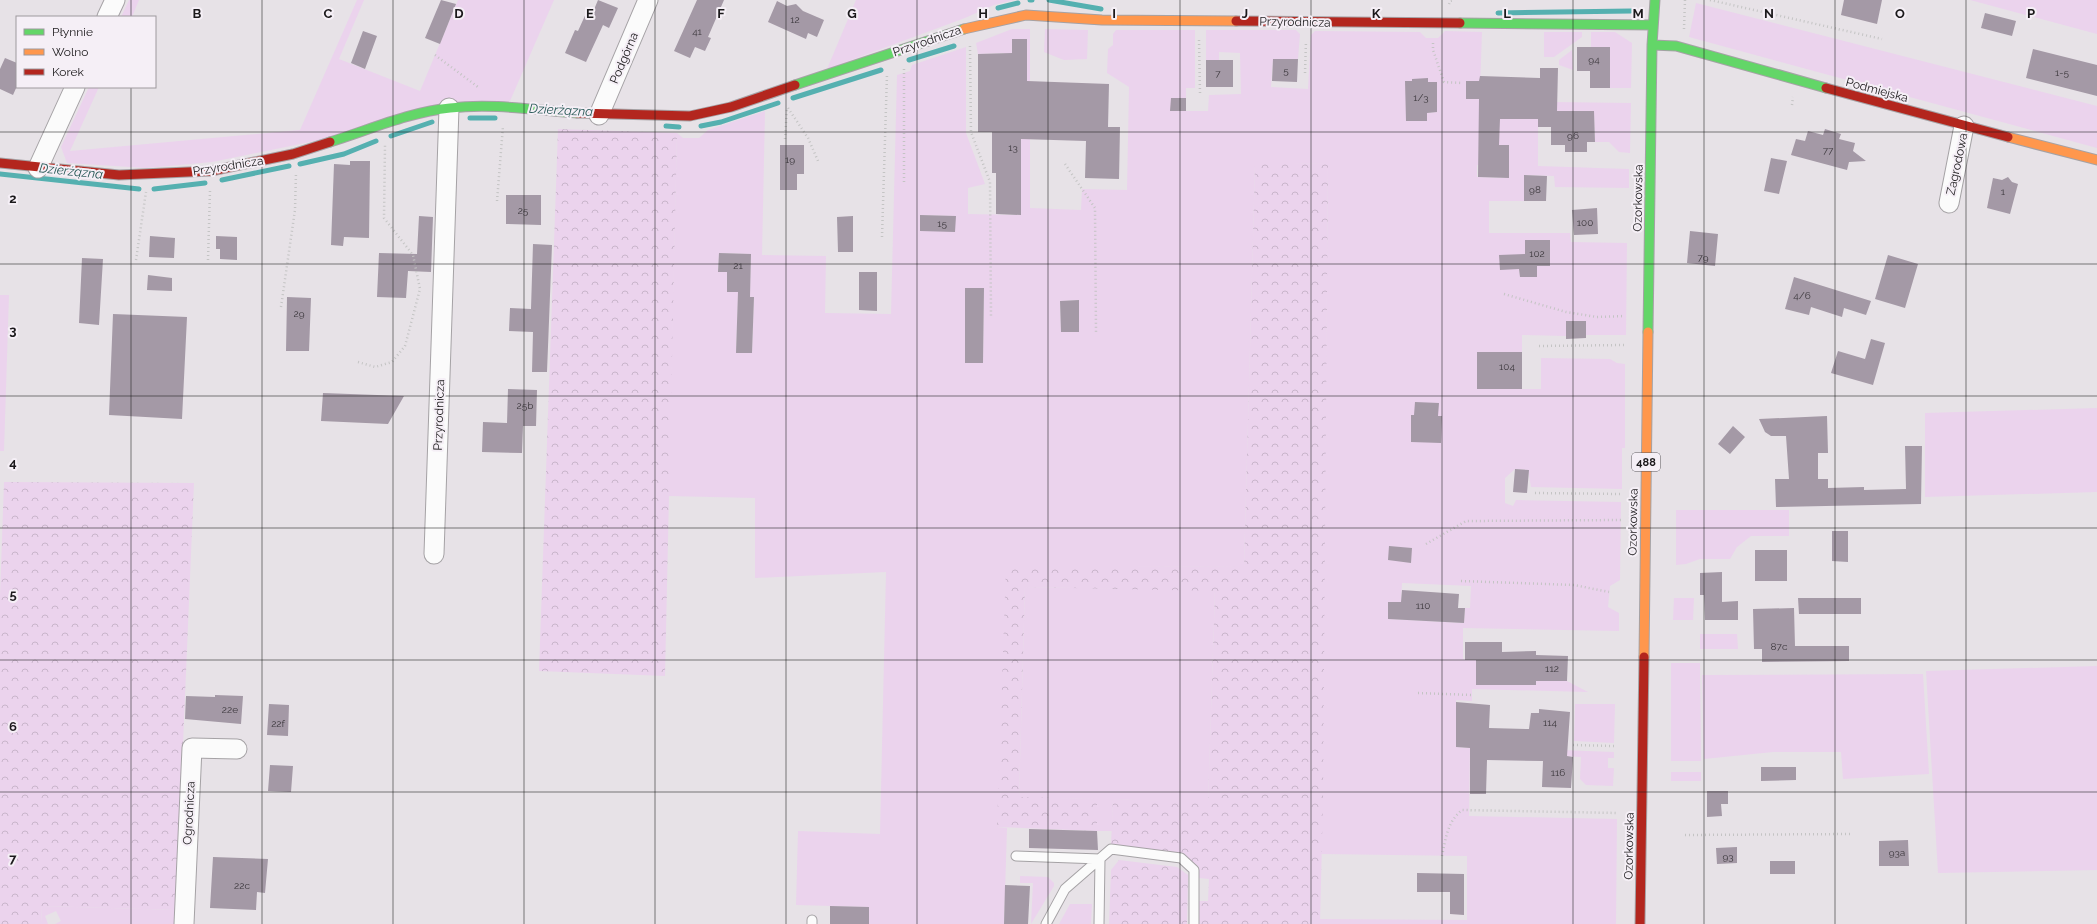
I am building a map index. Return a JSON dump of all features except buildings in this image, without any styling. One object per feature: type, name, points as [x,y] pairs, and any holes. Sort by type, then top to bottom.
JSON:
[{"type":"street","points":[[107,16],[115,0]]},
{"type":"street","name":"Podgórna","points":[[599,115],[648,0]]},
{"type":"street","name":"Ozorkowska","points":[[1640,924],[1652,45],[1655,0]]},
{"type":"street","name":"Przyrodnicza","points":[[0,163],[119,175],[211,171],[293,154],[420,114],[449,108],[488,106],[599,115],[690,116],[731,107],[966,28],[1026,15],[1102,20],[1653,25]]},
{"type":"street","name":"Podmiejska","points":[[1652,45],[1683,49],[1964,126],[2097,160]]},
{"type":"street","points":[[38,168],[75,88]]},
{"type":"street","name":"Przyrodnicza","points":[[434,554],[449,108]]},
{"type":"street","name":"Zagrodowa","points":[[1949,203],[1964,126]]},
{"type":"street","name":"Ogrodnicza","points":[[184,924],[192,748],[237,749]]},
{"type":"lane","points":[[1046,924],[1065,889],[1112,849],[1181,858],[1194,870],[1194,924]]},
{"type":"lane","points":[[1016,856],[1100,860]]},
{"type":"lane","points":[[1099,924],[1100,860]]},
{"type":"path","points":[[1683,49],[1685,0]]},
{"type":"path","points":[[1710,0],[1882,39]]},
{"type":"path","points":[[1199,21],[1200,93]]},
{"type":"path","points":[[1304,73],[1306,22]]},
{"type":"path","points":[[1433,23],[1433,50],[1444,82],[1462,83]]},
{"type":"path","points":[[966,28],[970,45],[971,132],[990,182],[991,318]]},
{"type":"path","points":[[901,51],[904,73],[904,183]]},
{"type":"path","points":[[435,56],[480,89],[488,106]]},
{"type":"path","points":[[882,237],[888,73],[884,56]]},
{"type":"path","points":[[782,90],[787,107],[808,138],[818,161]]},
{"type":"path","points":[[785,139],[787,107]]},
{"type":"path","points":[[498,201],[504,108]]},
{"type":"path","points":[[358,362],[375,367],[392,362],[405,346],[420,289],[413,255],[384,218],[385,144],[379,128]]},
{"type":"path","points":[[281,307],[295,210],[296,173],[293,154]]},
{"type":"path","points":[[1065,164],[1095,208],[1096,332]]},
{"type":"path","points":[[208,260],[211,171]]},
{"type":"path","points":[[136,260],[146,195],[146,175]]},
{"type":"path","points":[[1504,294],[1566,312],[1597,317],[1625,316]]},
{"type":"path","points":[[1539,346],[1625,345]]},
{"type":"path","points":[[1535,493],[1621,494]]},
{"type":"path","points":[[1426,544],[1466,521],[1621,520]]},
{"type":"path","points":[[1461,581],[1574,585],[1610,592]]},
{"type":"path","points":[[1418,693],[1472,694]]},
{"type":"path","points":[[1573,744],[1614,746]]},
{"type":"path","points":[[1442,856],[1448,827],[1453,817],[1462,810],[1618,813]]},
{"type":"path","points":[[1519,811],[1520,817]]},
{"type":"path","points":[[1684,835],[1852,834]]},
{"type":"green space","points":[[129,0],[139,0],[132,16],[121,16]]},
{"type":"green space","points":[[357,0],[364,0],[339,59],[420,91],[458,0],[554,0],[510,101],[212,162],[146,168],[67,163],[61,147],[89,88],[99,88],[70,151],[300,130]]},
{"type":"green space","points":[[856,0],[1014,0],[994,5],[965,18],[827,69]]},
{"type":"green space","points":[[1970,0],[2097,0],[2097,34]]},
{"type":"green space","points":[[1696,3],[2097,106],[2097,148],[1689,37]]},
{"type":"green space","points":[[1012,29],[1030,29],[1030,208],[1081,210],[1082,189],[1127,190],[1129,87],[1107,73],[1108,49],[1113,45],[1113,34],[1116,30],[1195,30],[1195,88],[1186,88],[1186,98],[1171,98],[1171,111],[1208,111],[1209,95],[1241,94],[1240,53],[1219,52],[1219,60],[1206,60],[1206,30],[1296,30],[1300,34],[1298,59],[1273,59],[1271,87],[1308,89],[1311,35],[1315,31],[1420,32],[1426,38],[1438,38],[1445,31],[1482,32],[1479,118],[1538,119],[1538,166],[1629,169],[1629,188],[1555,187],[1554,176],[1525,175],[1524,201],[1489,201],[1489,233],[1570,233],[1571,242],[1627,243],[1626,335],[1586,335],[1586,321],[1566,321],[1566,336],[1522,335],[1522,352],[1477,353],[1477,389],[1541,389],[1541,358],[1610,359],[1617,363],[1625,364],[1625,448],[1622,448],[1622,489],[1531,487],[1528,470],[1515,469],[1505,478],[1505,503],[1513,506],[1516,500],[1621,502],[1620,580],[1610,586],[1608,607],[1619,613],[1619,631],[1463,628],[1463,659],[1476,660],[1536,681],[1567,681],[1588,692],[1472,689],[1472,701],[1456,700],[1456,747],[1470,748],[1469,816],[1617,819],[1616,924],[1320,924],[1320,919],[1467,920],[1467,856],[1321,854],[1328,163],[1255,165],[1244,567],[1026,566],[997,827],[1007,828],[1004,924],[869,924],[869,907],[796,905],[798,831],[880,834],[886,572],[755,578],[755,498],[668,496],[677,133],[683,138],[699,138],[708,130],[765,111],[762,255],[826,256],[825,313],[891,314],[897,75],[910,71],[912,65],[966,47],[966,133],[985,184],[968,188],[968,214],[1021,215],[1021,142],[1026,39],[1012,39],[1011,115],[1004,114],[1004,53],[978,54],[976,43]],"holes":[[[1413,79],[1428,79],[1428,82],[1437,82],[1437,112],[1427,113],[1427,121],[1406,121]],[[1466,81],[1478,81],[1478,99],[1466,99]],[[1477,165],[1504,165],[1504,178],[1477,177]],[[920,215],[955,216],[955,231],[920,231]],[[1525,240],[1550,240],[1550,266],[1537,266],[1537,277],[1520,277],[1519,267],[1525,266]],[[719,253],[751,254],[750,292],[727,292],[727,272],[718,271]],[[965,289],[984,289],[983,363],[965,363]],[[738,296],[754,297],[752,353],[736,352]],[[1079,300],[1079,332],[1061,332],[1060,301]],[[1402,583],[1471,586],[1470,608],[1465,608],[1464,623],[1388,619],[1388,602],[1401,602]]]},
{"type":"green space","points":[[1045,29],[1088,30],[1087,59],[1064,60],[1044,52]]},
{"type":"green space","points":[[1544,32],[1582,32],[1582,37],[1554,57],[1544,57]]},
{"type":"green space","points":[[1591,32],[1615,32],[1632,43],[1631,88],[1610,88],[1610,47],[1591,47]]},
{"type":"green space","points":[[1572,50],[1573,70],[1559,65],[1559,60]]},
{"type":"green space","points":[[1551,102],[1631,103],[1630,153],[1619,152],[1609,142],[1595,142],[1594,111],[1563,111],[1563,119]]},
{"type":"green space","points":[[558,129],[677,133],[665,676],[539,671]]},
{"type":"green space","points":[[1328,163],[1323,800],[1320,924],[1199,924],[1199,901],[1208,901],[1209,879],[1199,878],[1199,867],[1183,854],[1111,844],[1113,799],[1208,802],[1215,591],[1025,587],[1019,797],[1097,799],[1097,831],[997,827],[1006,565],[1244,567],[1255,164]]},
{"type":"green space","points":[[0,295],[9,295],[4,451],[0,451]]},
{"type":"green space","points":[[2097,408],[2097,492],[1925,497],[1925,413]]},
{"type":"green space","points":[[4,482],[194,483],[176,910],[42,906],[41,924],[0,924],[0,596]]},
{"type":"green space","points":[[1676,510],[1789,510],[1789,536],[1751,536],[1737,547],[1730,559],[1700,559],[1686,564],[1676,565]]},
{"type":"green space","points":[[1025,587],[1215,590],[1208,803],[1113,799],[1112,831],[1097,831],[1097,799],[1019,798]]},
{"type":"green space","points":[[1674,598],[1694,598],[1693,620],[1673,620]]},
{"type":"green space","points":[[1700,634],[1737,634],[1738,649],[1700,649]]},
{"type":"green space","points":[[1671,663],[1700,663],[1701,761],[1671,761]]},
{"type":"green space","points":[[2097,666],[2097,870],[1938,873],[1926,671]]},
{"type":"green space","points":[[1923,674],[1929,774],[1843,779],[1841,752],[1773,752],[1704,759],[1702,675]]},
{"type":"green space","points":[[1575,704],[1615,704],[1614,743],[1574,741]]},
{"type":"green space","points":[[1532,749],[1614,752],[1614,758],[1608,758],[1608,768],[1614,768],[1613,786],[1586,785],[1580,779],[1581,757],[1544,755],[1532,761]]},
{"type":"green space","points":[[1671,772],[1701,772],[1701,781],[1671,781]]},
{"type":"green space","points":[[1119,860],[1177,867],[1188,875],[1187,924],[1109,924],[1111,870]]},
{"type":"green space","points":[[1020,876],[1048,877],[1054,883],[1054,886],[1031,924],[1033,883],[1020,883]]},
{"type":"green space","points":[[1070,904],[1092,904],[1091,924],[1059,924]]},
{"type":"green space","points":[[42,906],[176,910],[175,924],[55,924],[61,921],[56,911],[45,916],[48,924],[41,924]]},
{"type":"waterway","name":"Dzierżązna","points":[[1049,0],[1101,9]]},
{"type":"waterway","name":"Dzierżązna","points":[[998,8],[1018,3]]},
{"type":"waterway","name":"Dzierżązna","points":[[1498,13],[1631,11]]},
{"type":"waterway","name":"Dzierżązna","points":[[909,60],[954,46]]},
{"type":"waterway","name":"Dzierżązna","points":[[793,98],[881,70]]},
{"type":"waterway","name":"Dzierżązna","points":[[701,126],[721,122],[778,103]]},
{"type":"waterway","name":"Dzierżązna","points":[[470,118],[495,118]]},
{"type":"waterway","name":"Dzierżązna","points":[[391,136],[432,122]]},
{"type":"waterway","name":"Dzierżązna","points":[[666,126],[679,127]]},
{"type":"waterway","name":"Dzierżązna","points":[[300,164],[344,154],[376,141]]},
{"type":"waterway","name":"Dzierżązna","points":[[222,180],[289,166]]},
{"type":"waterway","name":"Dzierżązna","points":[[0,174],[139,189]]},
{"type":"waterway","name":"Dzierżązna","points":[[154,189],[205,183]]},
{"type":"traffic: fast","points":[[1648,332],[1652,45],[1655,0]]},
{"type":"traffic: fast","points":[[1460,23],[1653,25]]},
{"type":"traffic: fast","points":[[795,85],[964,29]]},
{"type":"traffic: fast","points":[[1652,45],[1676,46],[1826,88]]},
{"type":"traffic: fast","points":[[330,142],[404,117],[450,108],[482,106],[577,113]]},
{"type":"traffic: slow","points":[[964,29],[1026,15],[1102,20],[1236,21]]},
{"type":"traffic: slow","points":[[2008,137],[2097,160]]},
{"type":"traffic: slow","points":[[1644,657],[1648,332]]},
{"type":"traffic: jam","points":[[1236,21],[1460,23]]},
{"type":"traffic: jam","points":[[577,113],[690,116],[731,107],[795,85]]},
{"type":"traffic: jam","points":[[1826,88],[2008,137]]},
{"type":"traffic: jam","points":[[0,163],[119,175],[211,171],[293,154],[330,142]]},
{"type":"traffic: jam","points":[[1640,924],[1644,657]]}]
